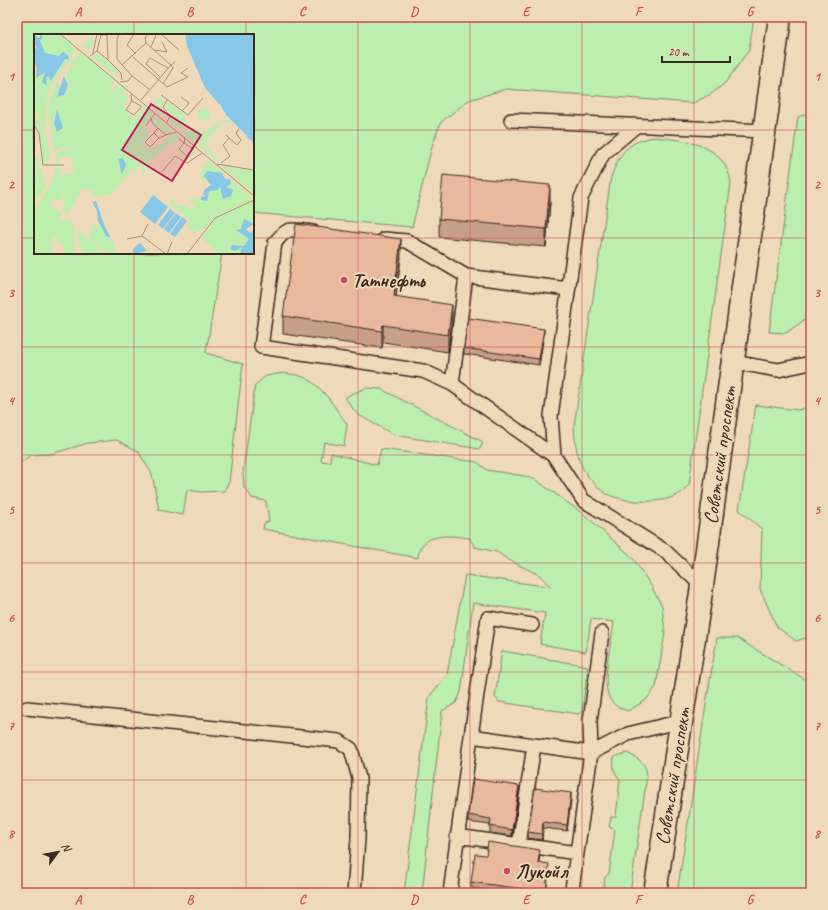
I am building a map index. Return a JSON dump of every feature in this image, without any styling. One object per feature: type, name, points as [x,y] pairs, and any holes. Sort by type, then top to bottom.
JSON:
[{"type":"main road","name":"Советский проспект","points":[[655,893],[702,586],[780,17]]},
{"type":"lane","points":[[511,120],[765,131]]},
{"type":"lane","points":[[554,456],[551,416],[581,198],[603,154],[636,126]]},
{"type":"lane","points":[[328,234],[289,230],[282,233],[275,243],[261,347],[423,371],[452,384],[554,456],[583,500],[665,551],[702,586]]},
{"type":"lane","points":[[368,237],[407,241],[466,276],[568,289]]},
{"type":"lane","points":[[452,384],[466,276]]},
{"type":"lane","points":[[733,362],[778,370],[811,363]]},
{"type":"lane","points":[[450,893],[488,618],[532,625]]},
{"type":"lane","points":[[574,893],[572,889],[591,753],[590,721],[602,633]]},
{"type":"lane","points":[[27,708],[339,741],[351,749],[359,778],[358,839],[354,893]]},
{"type":"lane","points":[[471,736],[591,753],[628,734],[682,721]]},
{"type":"lane","points":[[519,845],[534,745]]},
{"type":"lane","points":[[457,836],[577,852]]},
{"type":"green space","points":[[17,17],[754,17],[749,50],[725,83],[711,94],[693,103],[506,89],[469,100],[441,122],[432,146],[412,227],[254,213],[254,34],[34,34],[34,254],[222,254],[206,353],[243,364],[229,482],[224,491],[200,492],[187,490],[183,515],[159,510],[152,474],[138,451],[117,440],[88,443],[51,454],[31,455],[17,465]]},
{"type":"green space","points":[[811,112],[811,303],[804,320],[786,333],[769,332],[798,117]]},
{"type":"green space","points":[[655,137],[692,143],[713,152],[721,160],[727,170],[731,183],[689,484],[682,492],[673,497],[655,501],[634,501],[607,494],[587,475],[579,458],[574,426],[611,177],[614,168],[626,149],[638,141]]},
{"type":"green space","points":[[282,373],[301,376],[315,384],[327,397],[347,424],[344,446],[324,442],[321,461],[330,462],[331,453],[377,465],[381,449],[477,462],[487,470],[524,476],[536,480],[585,515],[633,558],[662,606],[665,633],[656,687],[646,700],[628,711],[614,704],[607,692],[606,673],[614,622],[591,619],[586,652],[540,644],[545,613],[473,603],[461,692],[456,703],[442,711],[422,893],[404,893],[429,697],[447,675],[465,575],[551,587],[539,575],[507,559],[497,552],[475,547],[469,538],[445,536],[430,539],[424,543],[418,558],[263,529],[264,523],[269,521],[266,501],[252,498],[244,487],[243,472],[255,385],[266,376]]},
{"type":"green space","points":[[366,388],[381,389],[483,442],[480,449],[394,435],[357,414],[345,398]]},
{"type":"green space","points":[[756,405],[798,410],[811,406],[811,611],[809,637],[796,641],[777,627],[760,589],[762,529],[739,510]]},
{"type":"green space","points":[[717,638],[737,638],[811,683],[811,893],[677,893]]},
{"type":"green space","points":[[502,651],[588,666],[582,711],[579,714],[499,702],[495,697]]},
{"type":"green space","points":[[627,753],[635,757],[643,764],[647,776],[630,893],[603,893],[605,877],[609,874],[615,830],[609,827],[611,817],[616,817],[620,779],[614,769],[614,757]]},
{"type":"building","points":[[443,175],[550,185],[546,229],[439,219]]},
{"type":"building","name":"Татнефть","points":[[296,224],[401,239],[394,296],[452,305],[448,335],[383,325],[382,331],[283,316]]},
{"type":"building","points":[[468,318],[544,329],[539,359],[464,348]]},
{"type":"building","points":[[473,779],[519,786],[512,830],[490,826],[491,819],[468,815]]},
{"type":"building","points":[[535,788],[571,793],[567,825],[543,822],[542,834],[528,832]]},
{"type":"building","points":[[488,842],[540,850],[538,862],[549,864],[546,892],[471,882],[475,854],[486,855]]},
{"type":"place","name":"Татнефть","points":[[344,280]]},
{"type":"place","name":"Лукойл","points":[[507,871]]}]
